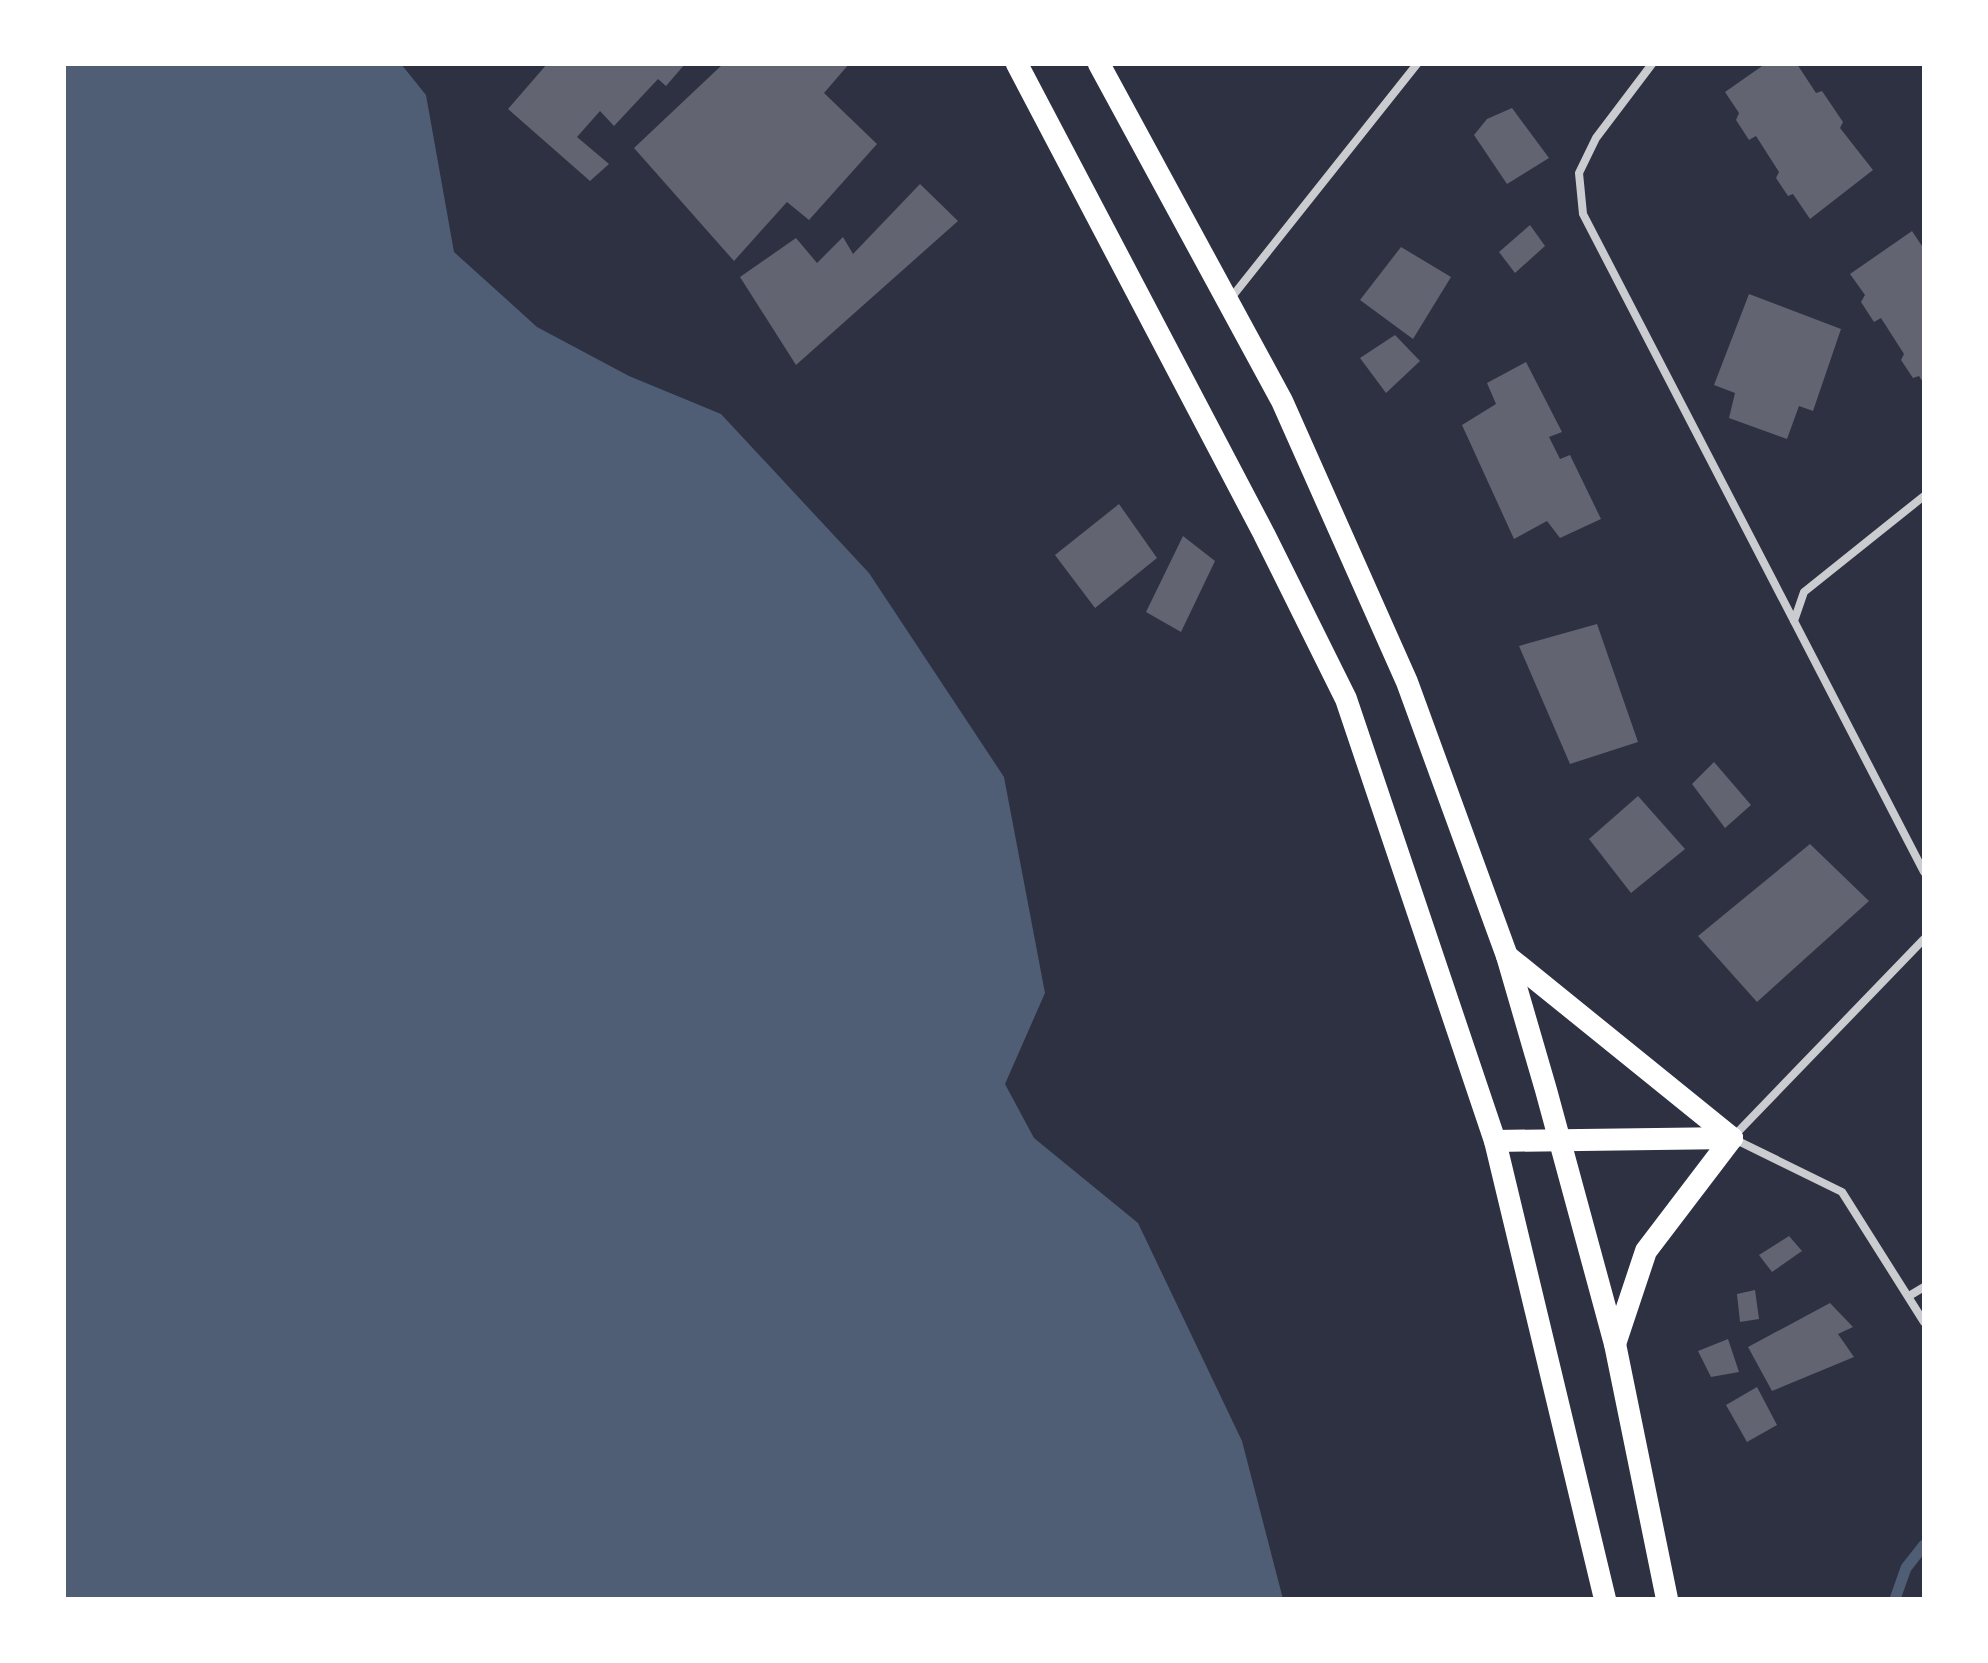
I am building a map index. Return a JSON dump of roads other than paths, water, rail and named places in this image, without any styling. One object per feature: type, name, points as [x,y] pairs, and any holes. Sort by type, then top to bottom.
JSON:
[{"type":"highway","points":[[1017,64],[1264,534],[1346,699],[1495,1141],[1605,1599]]},
{"type":"highway","points":[[1099,64],[1282,401],[1407,682],[1507,956],[1560,1141],[1615,1344],[1667,1599]]},
{"type":"highway","points":[[1507,956],[1732,1138]]},
{"type":"highway","points":[[1495,1141],[1732,1138]]},
{"type":"highway","points":[[1615,1344],[1646,1251],[1732,1138]]},
{"type":"street","points":[[1228,302],[1417,64]]},
{"type":"street","points":[[1652,64],[1596,138],[1579,173],[1583,214],[1924,872]]},
{"type":"street","points":[[1794,621],[1804,592],[1924,496]]},
{"type":"street","points":[[1924,939],[1732,1138],[1842,1192],[1924,1322]]},
{"type":"street","points":[[1909,1296],[1924,1287]]},
{"type":"water","points":[[64,64],[401,64],[426,95],[454,252],[537,327],[629,376],[721,414],[869,573],[1004,777],[1045,993],[1005,1084],[1034,1138],[1138,1223],[1242,1441],[1283,1599],[64,1599]]},
{"type":"waterway","points":[[1895,1599],[1906,1568],[1924,1545]]}]
